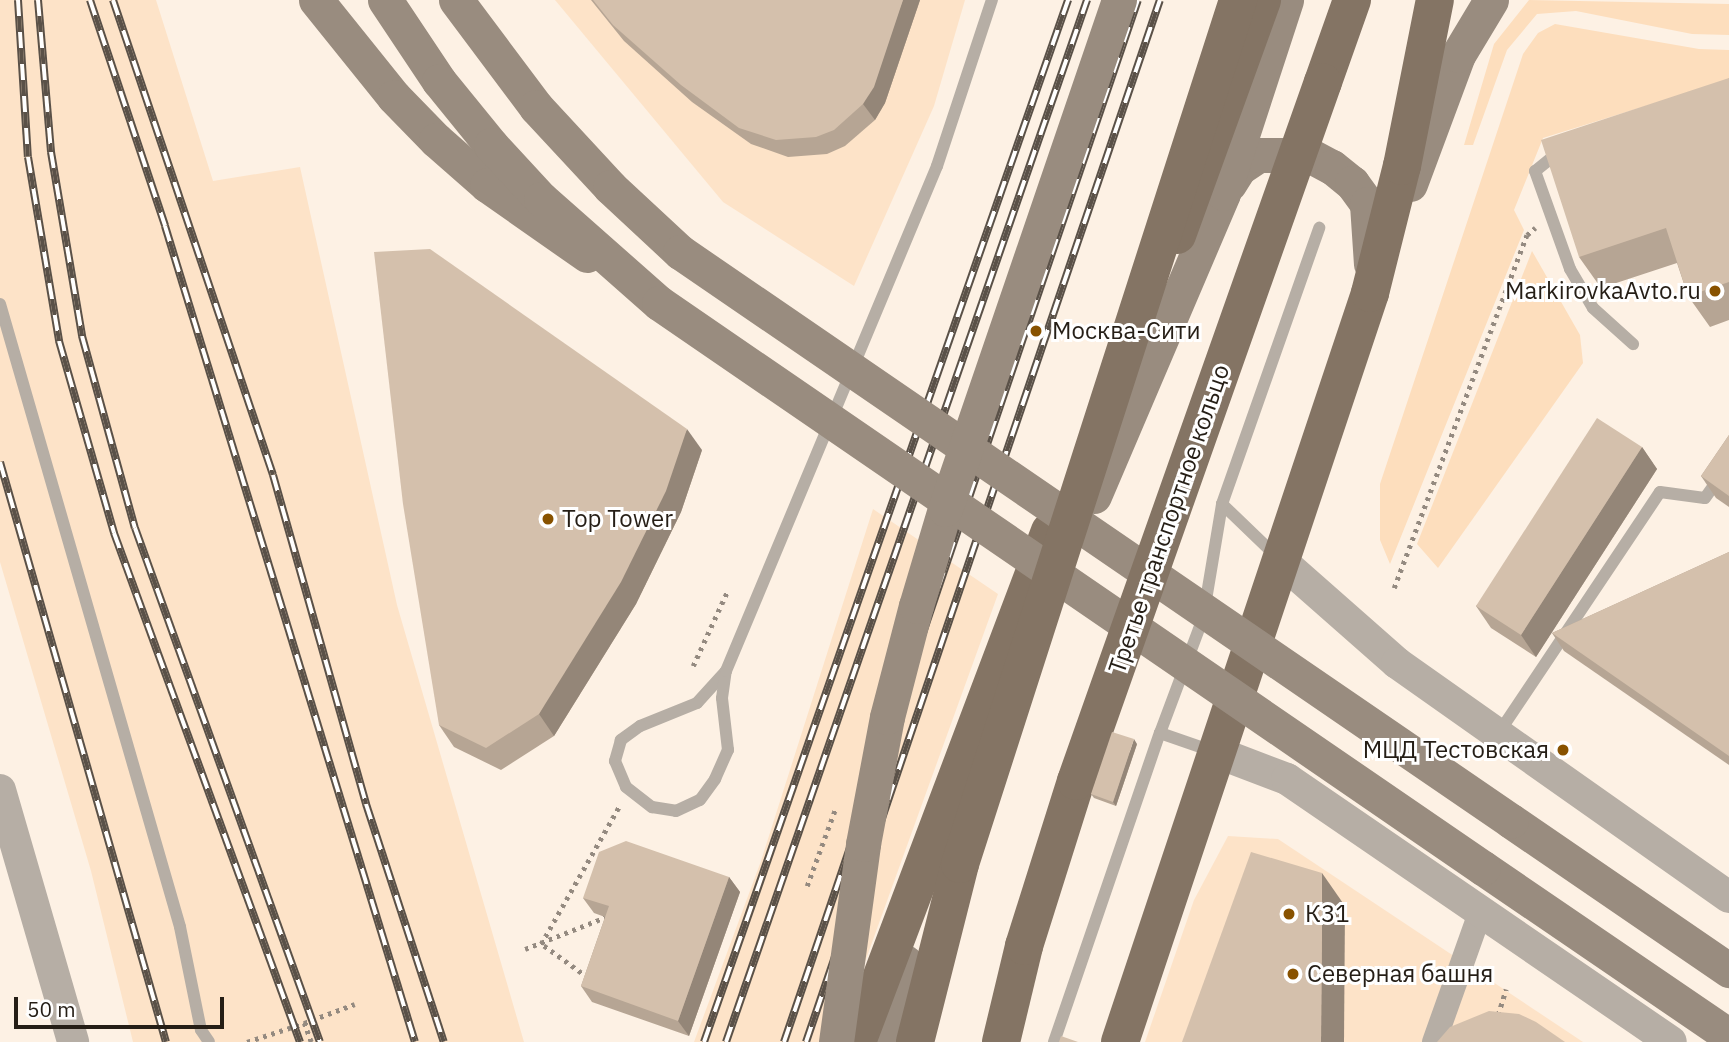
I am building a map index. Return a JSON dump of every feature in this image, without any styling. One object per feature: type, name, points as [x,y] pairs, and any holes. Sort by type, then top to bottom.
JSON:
[{"type":"main road","points":[[316,0],[394,97],[436,140],[530,216],[1729,1036]]},
{"type":"main road","points":[[386,0],[439,81],[491,145],[541,199],[659,303]]},
{"type":"main road","points":[[456,0],[536,107],[610,187],[680,252],[1729,970]]},
{"type":"main road","points":[[836,1042],[863,844],[887,717],[916,606],[945,509],[1119,0]]},
{"type":"main road","points":[[1083,455],[1230,0]]},
{"type":"main road","points":[[915,1042],[960,864],[1238,0]]},
{"type":"main road","points":[[877,1042],[896,956],[1030,577],[1200,182],[1262,0]]},
{"type":"main road","points":[[857,1042],[957,831],[1053,590],[1223,193],[1286,0]]},
{"type":"main road","name":"Третье транспортное кольцо","points":[[1001,1042],[1024,946],[1076,781],[1352,0]]},
{"type":"main road","points":[[1370,293],[1402,166],[1435,0]]},
{"type":"main road","points":[[1120,1042],[1279,559],[1370,293],[1458,55],[1491,0]]},
{"type":"main road","points":[[1223,193],[1239,168],[1258,155],[1309,155],[1332,167],[1352,183],[1367,204],[1370,293]]},
{"type":"main road","points":[[892,1042],[896,956]]},
{"type":"street","points":[[1279,559],[1397,663],[1729,897]]},
{"type":"street","points":[[1216,752],[1287,779],[1671,1042]]},
{"type":"street","points":[[0,790],[73,1042]]},
{"type":"street","points":[[1434,1042],[1480,913]]},
{"type":"lane","points":[[726,671],[697,703],[640,726],[621,740],[615,761],[629,789],[652,807],[676,811],[699,800],[715,779],[727,750],[722,698],[726,671],[937,166],[992,0]]},
{"type":"lane","points":[[1575,145],[1563,149],[1535,172],[1570,269],[1593,309],[1633,344]]},
{"type":"lane","points":[[1054,1042],[1160,733],[1203,618],[1222,504],[1319,228]]},
{"type":"lane","points":[[0,304],[180,928],[201,1030],[209,1042]]},
{"type":"lane","points":[[1498,734],[1660,492],[1705,498],[1729,464]]},
{"type":"lane","points":[[1222,504],[1279,559]]},
{"type":"lane","points":[[1160,733],[1216,752]]},
{"type":"path","points":[[1394,588],[1527,235],[1551,215]]},
{"type":"path","points":[[693,666],[727,592]]},
{"type":"path","points":[[541,944],[629,789]]},
{"type":"path","points":[[807,886],[838,802]]},
{"type":"path","points":[[525,949],[606,917]]},
{"type":"path","points":[[541,944],[598,985]]},
{"type":"path","points":[[1498,1015],[1506,989]]},
{"type":"path","points":[[247,1042],[355,1004]]},
{"type":"path","points":[[304,1023],[311,1042]]},
{"type":"shaded area","points":[[0,0],[156,0],[213,181],[300,167],[397,605],[524,1042],[133,1042],[91,871],[0,562]]},
{"type":"shaded area","points":[[555,0],[965,0],[934,106],[854,286],[723,202]]},
{"type":"shaded area","points":[[1529,0],[1729,4],[1729,35],[1692,34],[1576,11],[1537,14],[1507,50],[1473,145],[1464,145],[1494,44]]},
{"type":"shaded area","points":[[1555,24],[1699,49],[1729,50],[1729,80],[1543,138],[1514,210],[1524,230],[1390,564],[1380,540],[1380,484],[1523,54],[1538,33]]},
{"type":"shaded area","points":[[1532,251],[1580,335],[1583,363],[1438,568],[1417,544]]},
{"type":"shaded area","points":[[873,509],[998,594],[836,1042],[694,1042],[761,861]]},
{"type":"shaded area","points":[[1228,836],[1278,839],[1583,1042],[1145,1042],[1194,900]]},
{"type":"building","points":[[593,0],[903,0],[874,87],[863,104],[834,130],[816,137],[776,140],[739,128],[681,85],[613,25]]},
{"type":"building","points":[[1729,78],[1729,282],[1688,296],[1666,228],[1579,257],[1541,140]]},
{"type":"building","name":"Top Tower","points":[[430,249],[687,429],[666,491],[621,582],[539,714],[486,748],[439,725],[403,504],[374,252]]},
{"type":"building","points":[[1597,418],[1642,447],[1521,635],[1476,606]]},
{"type":"building","points":[[1729,435],[1729,496],[1701,476]]},
{"type":"building","points":[[1729,552],[1729,756],[1552,633]]},
{"type":"building","points":[[1112,732],[1134,739],[1113,802],[1091,794]]},
{"type":"building","points":[[626,841],[729,877],[678,1021],[581,986],[609,906],[583,898],[599,852]]},
{"type":"building","name":"Северная башня","points":[[1251,852],[1322,873],[1321,1042],[1182,1042]]},
{"type":"building","points":[[1489,1011],[1519,1014],[1565,1042],[1437,1042],[1450,1027]]},
{"type":"building","points":[[1061,1036],[1078,1042],[1059,1042]]},
{"type":"railway","points":[[18,0],[28,157],[59,341],[114,533],[300,1042]]},
{"type":"railway","points":[[38,0],[51,152],[82,336],[135,528],[320,1042]]},
{"type":"railway","points":[[90,0],[165,226],[415,1042]]},
{"type":"railway","points":[[113,0],[273,475],[366,804],[444,1042]]},
{"type":"railway","points":[[704,1042],[1068,0]]},
{"type":"railway","points":[[726,1042],[1087,0]]},
{"type":"railway","points":[[784,1042],[1138,0]]},
{"type":"railway","points":[[806,1042],[1160,0]]},
{"type":"railway","points":[[0,462],[166,1042]]},
{"type":"place","name":"MarkirovkaAvto.ru","points":[[1715,291]]},
{"type":"place","name":"Москва-Сити","points":[[1036,331]]},
{"type":"place","name":"Top Tower","points":[[548,519]]},
{"type":"place","name":"МЦД Тестовская","points":[[1563,750]]},
{"type":"place","name":"К31","points":[[1289,914]]},
{"type":"place","name":"Северная башня","points":[[1293,974]]}]
